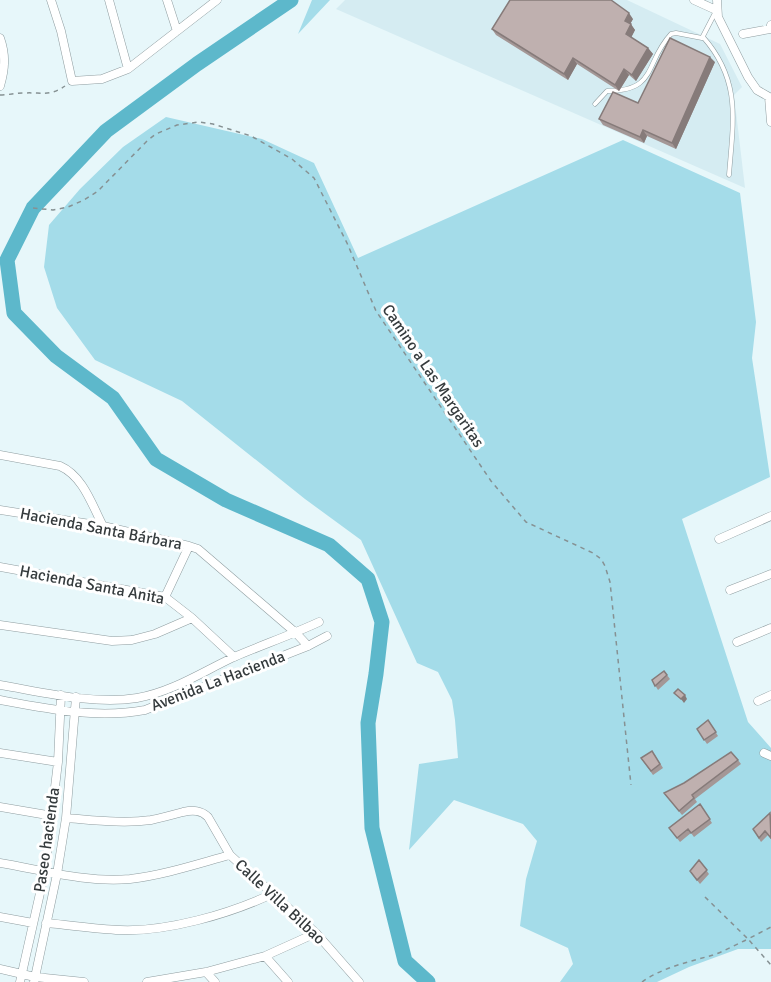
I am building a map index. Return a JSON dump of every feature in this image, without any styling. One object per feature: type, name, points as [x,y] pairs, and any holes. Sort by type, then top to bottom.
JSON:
[{"type":"street","points":[[51,0],[61,31],[72,81],[102,79],[128,69],[217,0]]},
{"type":"street","points":[[108,0],[128,69]]},
{"type":"street","points":[[167,0],[177,31]]},
{"type":"street","points":[[694,0],[716,10]]},
{"type":"street","points":[[717,0],[716,10],[720,23],[748,77],[757,90],[770,98],[771,122]]},
{"type":"street","points":[[743,34],[771,28]]},
{"type":"street","points":[[0,38],[5,68],[0,86]]},
{"type":"street","points":[[0,455],[60,466],[68,470],[82,487],[103,526]]},
{"type":"street","name":"Hacienda Santa Bárbara","points":[[0,510],[103,526],[198,549],[296,633],[308,646]]},
{"type":"street","points":[[719,539],[771,516]]},
{"type":"street","points":[[165,597],[189,546]]},
{"type":"street","name":"Hacienda Santa Anita","points":[[0,567],[165,597],[192,618],[234,657]]},
{"type":"street","points":[[730,590],[771,574]]},
{"type":"street","points":[[0,625],[112,641],[132,640],[155,634],[192,618]]},
{"type":"street","name":"Avenida La Hacienda","points":[[0,685],[76,697],[116,700],[146,696],[194,679],[234,657],[319,622]]},
{"type":"street","points":[[737,642],[771,628]]},
{"type":"street","name":"Avenida La Hacienda","points":[[0,700],[60,712],[128,713],[145,710],[308,646],[327,636]]},
{"type":"street","name":"Paseo hacienda","points":[[20,982],[45,871],[53,816],[61,695]]},
{"type":"street","points":[[758,701],[771,695]]},
{"type":"street","name":"Paseo hacienda","points":[[34,979],[57,874],[66,818],[76,697]]},
{"type":"street","points":[[0,753],[58,762]]},
{"type":"street","points":[[0,807],[53,816]]},
{"type":"street","name":"Calle Villa Bilbao","points":[[66,818],[136,821],[199,811],[208,817],[230,855],[316,933],[358,982]]},
{"type":"street","points":[[0,863],[57,874],[101,879],[128,879],[154,875],[230,855]]},
{"type":"street","points":[[46,923],[121,930],[149,928],[221,914],[247,906],[272,894]]},
{"type":"street","points":[[0,917],[33,923]]},
{"type":"street","points":[[147,982],[206,972],[266,956],[316,933]]},
{"type":"street","points":[[266,956],[288,982]]},
{"type":"street","points":[[0,969],[22,973],[34,979],[84,982]]},
{"type":"street","points":[[206,972],[215,982]]},
{"type":"lane","points":[[595,104],[607,91],[624,91],[640,84],[671,34],[676,33],[699,39],[703,37],[716,10]]},
{"type":"lane","points":[[703,37],[716,52],[730,87],[734,105],[729,175]]},
{"type":"path","points":[[0,95],[55,93],[72,81]]},
{"type":"path","name":"Camino a Las Margaritas","points":[[33,208],[53,210],[84,201],[98,191],[156,134],[177,125],[198,122],[213,124],[251,136],[306,169],[319,187],[348,243],[376,311],[491,481],[526,522],[593,553],[606,566],[610,582],[631,785]]},
{"type":"path","points":[[705,897],[771,965]]},
{"type":"path","points":[[642,982],[655,974],[692,959],[714,955],[771,927]]},
{"type":"shaded area","points":[[312,0],[330,0],[298,34]]},
{"type":"shaded area","points":[[345,0],[627,0],[720,44],[742,87],[734,95],[745,188],[336,9]]},
{"type":"shaded area","points":[[166,117],[262,139],[314,163],[358,258],[623,140],[740,193],[756,322],[752,358],[770,477],[682,519],[748,722],[771,748],[771,949],[738,949],[689,967],[657,982],[560,982],[573,964],[568,948],[520,926],[526,879],[537,841],[523,824],[454,800],[409,850],[419,764],[458,758],[452,700],[438,672],[417,663],[361,540],[305,499],[182,401],[95,360],[57,308],[44,267],[49,225],[80,189],[123,147]]},
{"type":"building","points":[[510,0],[611,0],[629,13],[625,21],[631,24],[626,34],[648,48],[632,75],[624,69],[615,85],[573,58],[564,74],[492,29]]},
{"type":"building","points":[[670,38],[710,57],[672,143],[643,130],[640,137],[599,119],[613,92],[638,103]]},
{"type":"building","points":[[664,671],[667,675],[655,686],[652,680]]},
{"type":"building","points":[[678,689],[685,695],[681,699],[674,693]]},
{"type":"building","points":[[708,720],[716,732],[704,740],[697,729]]},
{"type":"building","points":[[652,751],[660,764],[651,771],[641,758]]},
{"type":"building","points":[[731,752],[738,760],[692,795],[694,798],[679,811],[664,793],[684,783]]},
{"type":"building","points":[[700,804],[710,819],[691,833],[688,829],[677,838],[669,828]]},
{"type":"building","points":[[770,813],[771,838],[765,831],[759,838],[753,829]]},
{"type":"building","points":[[699,860],[707,870],[697,880],[690,871]]},
{"type":"waterway","points":[[291,0],[197,64],[106,131],[33,208],[7,260],[14,313],[56,356],[113,398],[156,459],[226,500],[329,545],[368,579],[382,622],[368,723],[372,828],[405,961],[428,982]]}]
